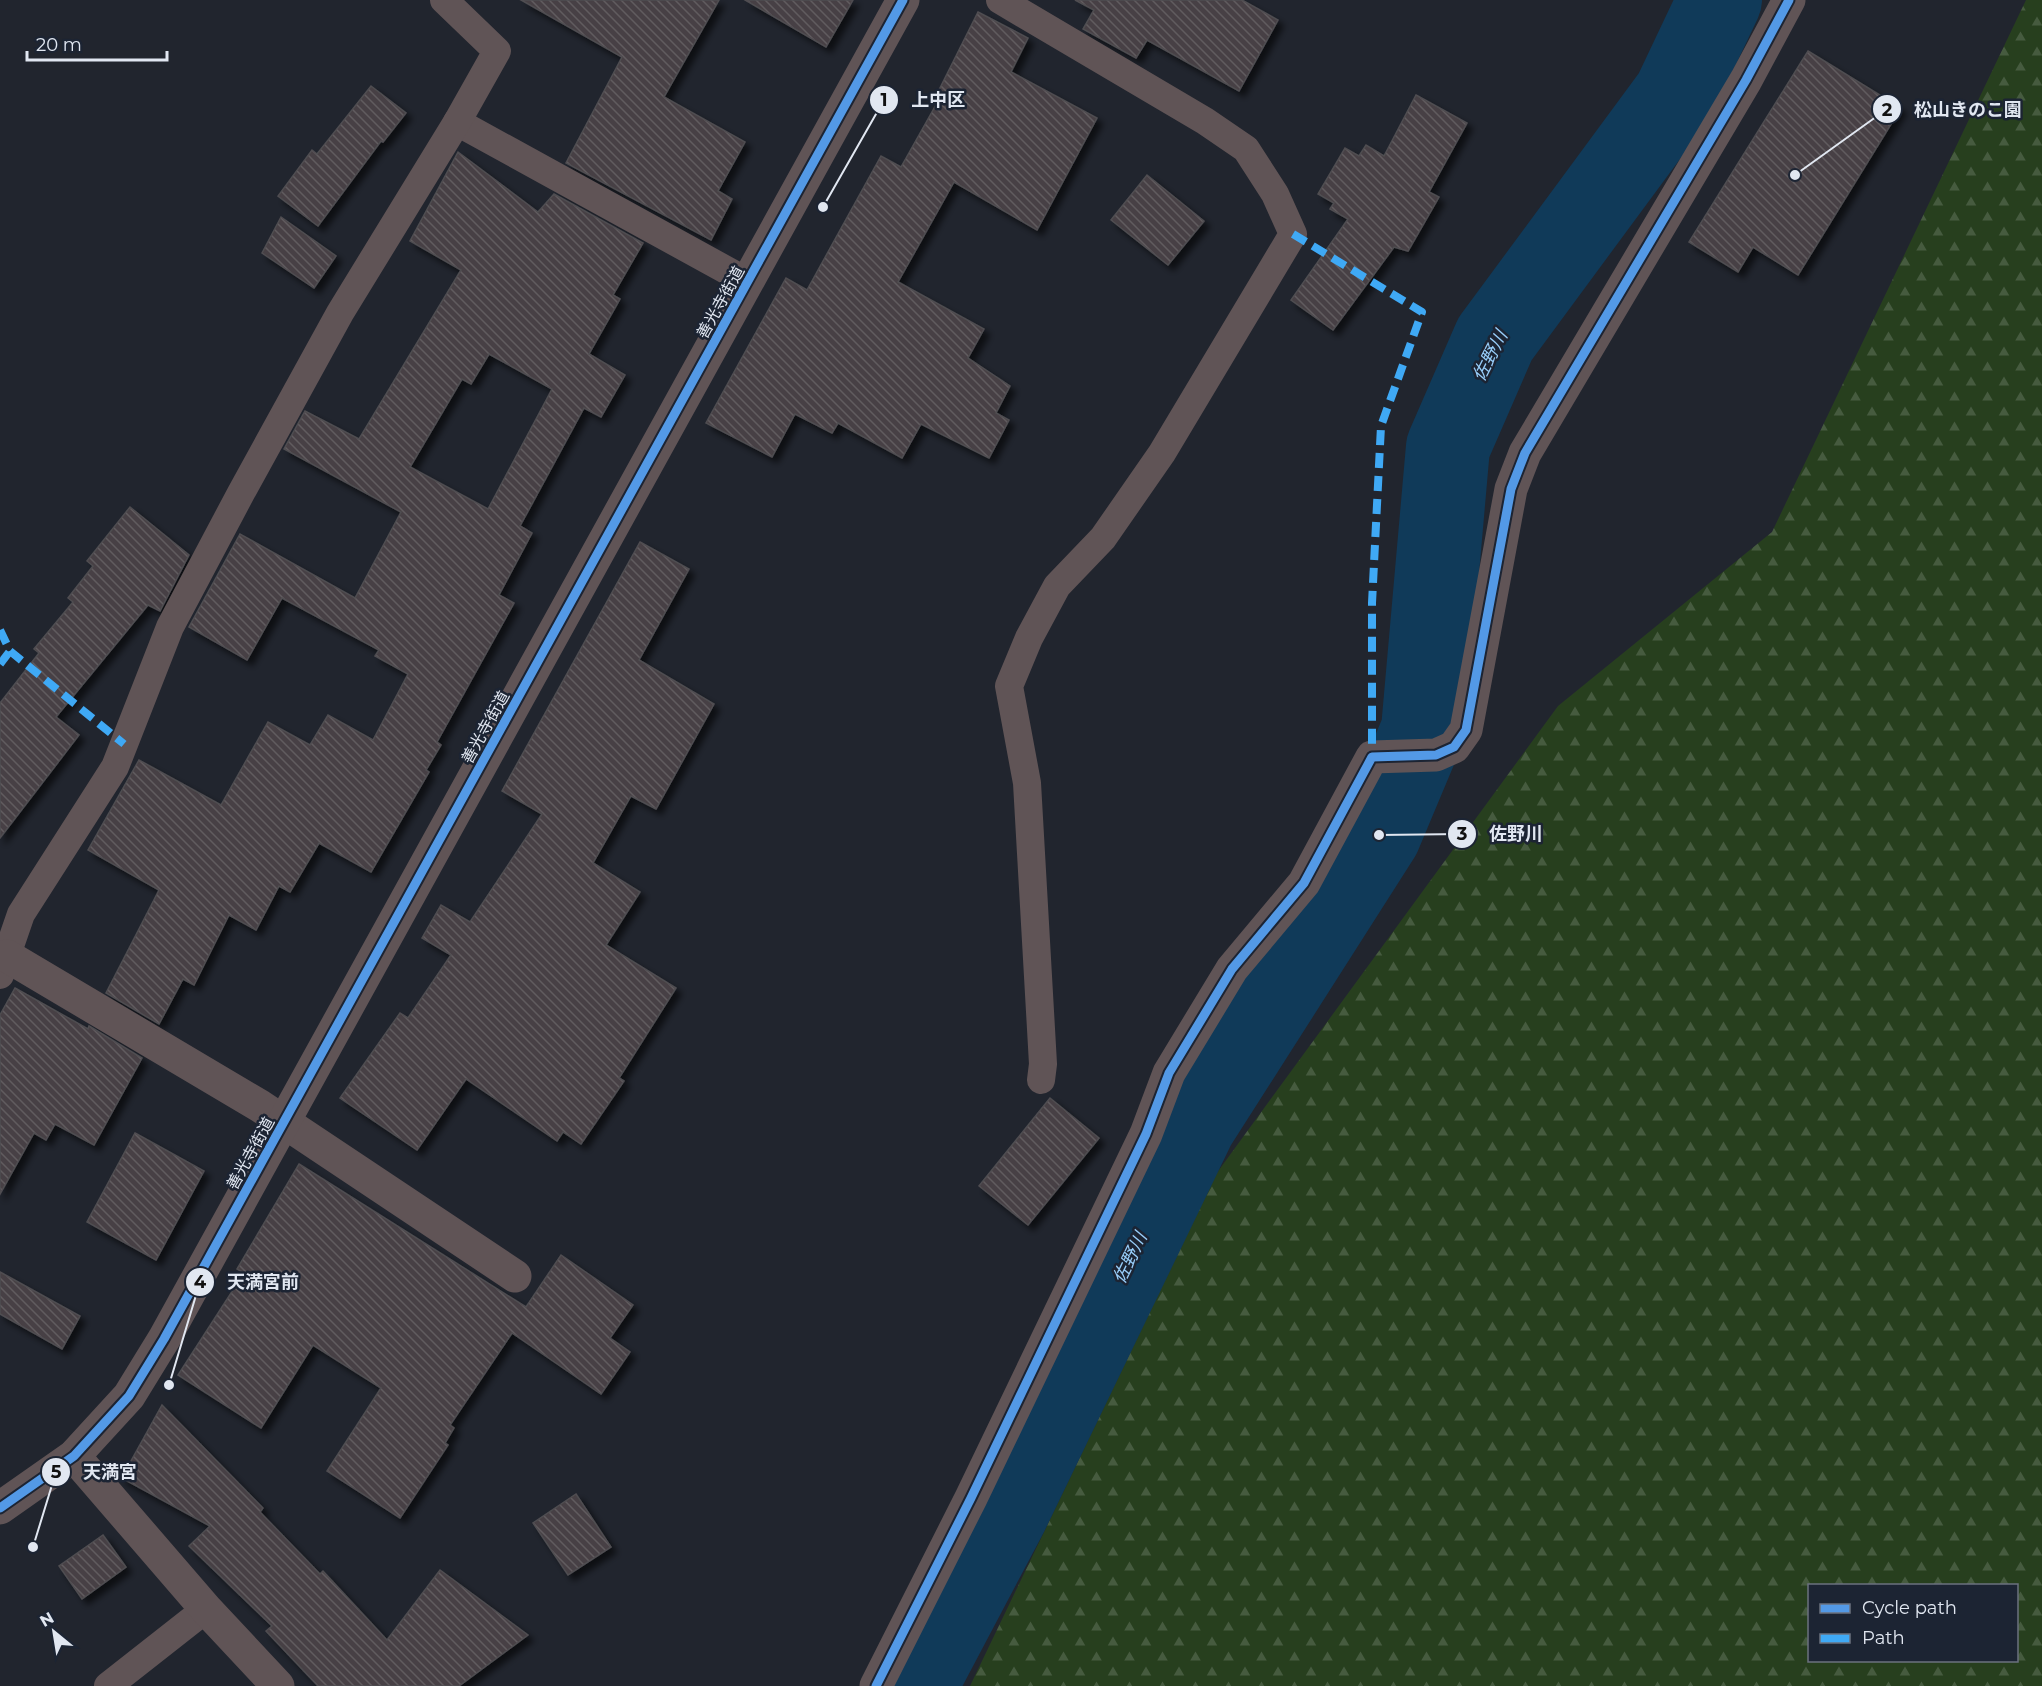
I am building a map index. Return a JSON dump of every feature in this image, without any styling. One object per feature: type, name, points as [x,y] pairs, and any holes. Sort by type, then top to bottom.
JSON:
[{"type":"street","name":"善光寺街道","points":[[0,1508],[74,1456],[129,1396],[164,1339],[903,0]]},
{"type":"street","points":[[876,1686],[971,1498],[1146,1134],[1169,1073],[1232,969],[1304,883],[1372,757],[1436,754],[1454,747],[1466,730],[1511,489],[1525,453],[1746,80],[1789,0]]},
{"type":"street","points":[[3,965],[260,1106],[515,1276]]},
{"type":"street","points":[[74,1456],[206,1609],[278,1686]]},
{"type":"lane","points":[[3,965],[21,914],[115,767],[170,627],[247,483],[340,313],[457,122],[497,51],[444,0]]},
{"type":"lane","points":[[1000,0],[1205,122],[1246,149],[1275,194],[1293,234],[1162,453],[1103,538],[1057,586],[1029,638],[1009,686],[1027,783],[1043,1064],[1041,1080]]},
{"type":"lane","points":[[457,122],[748,282]]},
{"type":"lane","points":[[108,1686],[206,1609]]},
{"type":"green space","points":[[2026,0],[2042,0],[2042,1686],[970,1686],[1216,1174],[1558,706],[1772,532]]},
{"type":"building","points":[[521,0],[719,0],[664,97],[745,142],[718,191],[732,199],[711,240],[566,163],[622,57]]},
{"type":"building","points":[[745,0],[853,0],[826,47]]},
{"type":"building","points":[[1075,0],[1242,0],[1278,20],[1239,91],[1147,40],[1136,58],[1083,29],[1094,10]]},
{"type":"building","points":[[978,12],[1028,38],[1011,72],[1097,118],[1037,230],[954,182],[898,282],[984,329],[968,358],[1010,386],[996,413],[1009,420],[989,458],[921,424],[902,458],[838,423],[832,433],[795,414],[772,457],[706,423],[786,278],[807,290],[881,156],[901,167],[942,94],[938,92]]},
{"type":"building","points":[[1808,51],[1901,108],[1798,275],[1753,247],[1738,272],[1689,242]]},
{"type":"building","points":[[371,86],[406,113],[383,142],[381,141],[318,226],[278,196],[312,150],[317,154]]},
{"type":"building","points":[[1416,95],[1467,123],[1429,192],[1439,197],[1408,251],[1394,247],[1333,330],[1291,300],[1348,219],[1330,209],[1334,203],[1318,194],[1345,148],[1359,156],[1366,145],[1384,156]]},
{"type":"building","points":[[458,152],[538,212],[554,194],[643,243],[613,295],[620,299],[589,354],[625,375],[601,417],[584,408],[520,526],[532,533],[499,595],[514,603],[437,742],[441,745],[426,770],[429,772],[371,872],[319,843],[290,892],[279,886],[256,930],[229,915],[194,985],[183,979],[159,1024],[106,993],[159,890],[88,850],[139,760],[221,805],[268,722],[310,745],[328,715],[373,740],[408,674],[375,656],[379,650],[282,598],[247,660],[189,627],[240,534],[355,598],[401,512],[284,449],[305,411],[359,439],[461,270],[410,241]],"holes":[[[489,354],[552,389],[488,509],[410,467],[462,379],[471,384]]]},
{"type":"building","points":[[1147,175],[1204,221],[1168,265],[1111,220]]},
{"type":"building","points":[[281,217],[336,256],[314,288],[262,253]]},
{"type":"building","points":[[130,507],[189,555],[160,611],[148,605],[56,717],[79,735],[0,838],[0,703],[39,653],[34,649],[73,602],[68,598],[93,566],[87,561]]},
{"type":"building","points":[[640,542],[689,569],[639,660],[714,704],[656,809],[631,796],[593,863],[640,892],[606,945],[676,988],[619,1078],[624,1081],[581,1144],[563,1132],[557,1141],[466,1079],[417,1150],[340,1098],[400,1013],[408,1018],[451,955],[422,938],[441,905],[470,922],[542,814],[502,791]]},
{"type":"building","points":[[15,988],[88,1029],[89,1026],[142,1058],[94,1145],[55,1124],[46,1140],[34,1133],[0,1194],[0,1015]]},
{"type":"building","points":[[1050,1098],[1099,1138],[1028,1225],[979,1186]]},
{"type":"building","points":[[135,1133],[204,1171],[156,1260],[87,1222]]},
{"type":"building","points":[[299,1164],[526,1307],[561,1255],[633,1305],[610,1338],[630,1352],[601,1394],[512,1333],[450,1425],[454,1428],[445,1443],[448,1445],[400,1518],[327,1471],[381,1388],[313,1345],[261,1428],[178,1375],[244,1273],[237,1269]]},
{"type":"building","points":[[0,1272],[80,1316],[62,1349],[0,1314]]},
{"type":"building","points":[[162,1405],[263,1508],[260,1512],[320,1574],[323,1571],[387,1640],[440,1570],[528,1635],[459,1686],[318,1686],[266,1631],[272,1626],[189,1546],[210,1526],[120,1477]]},
{"type":"building","points":[[576,1494],[611,1547],[568,1575],[533,1523]]},
{"type":"building","points":[[103,1535],[126,1567],[82,1599],[59,1566]]},
{"type":"waterway","name":"佐野川","points":[[915,1686],[1007,1512],[1194,1125],[1379,835],[1423,730],[1448,447],[1495,339],[1675,95],[1720,0]]},
{"type":"marked path","points":[[1293,234],[1422,312],[1381,426],[1372,603],[1372,757]]},
{"type":"marked path","points":[[0,630],[10,651],[124,744]]},
{"type":"marked path","points":[[0,664],[10,651]]},
{"type":"cycle path","points":[[0,1508],[74,1456],[129,1396],[164,1339],[903,0]]},
{"type":"cycle path","points":[[876,1686],[971,1498],[1146,1134],[1169,1073],[1232,969],[1304,883],[1372,757],[1436,755],[1454,747],[1466,730],[1511,489],[1525,453],[1746,80],[1789,0]]},
{"type":"place","name":"松山きのこ園","points":[[1795,175]]},
{"type":"place","name":"上中区","points":[[823,207]]},
{"type":"place","name":"佐野川","points":[[1379,835]]},
{"type":"place","name":"天満宮前","points":[[169,1385]]},
{"type":"place","name":"天満宮","points":[[33,1547]]}]
